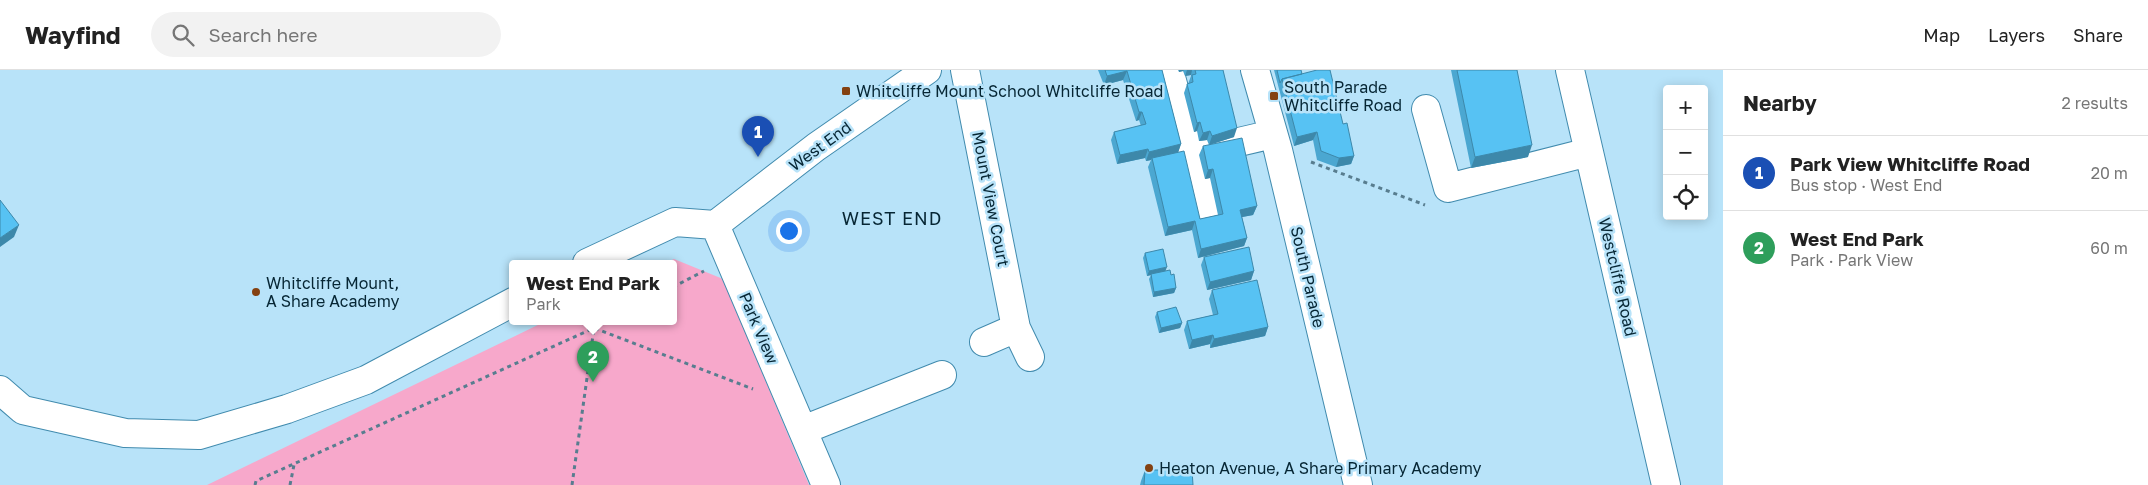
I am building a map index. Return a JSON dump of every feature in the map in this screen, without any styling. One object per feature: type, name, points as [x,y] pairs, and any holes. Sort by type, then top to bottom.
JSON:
[{"type":"street","name":"West End","points":[[716,225],[816,147],[927,70]]},
{"type":"street","name":"Mount View Court","points":[[965,70],[1016,328],[1030,357]]},
{"type":"street","points":[[1169,70],[1208,218]]},
{"type":"street","name":"South Parade","points":[[1256,70],[1358,485]]},
{"type":"street","name":"Westcliffe Road","points":[[1570,70],[1666,485]]},
{"type":"street","points":[[1426,109],[1448,188],[1589,152]]},
{"type":"street","points":[[1192,153],[1273,134]]},
{"type":"street","points":[[593,260],[675,222],[716,225]]},
{"type":"street","name":"Park View","points":[[716,225],[826,485]]},
{"type":"street","points":[[0,390],[23,410],[126,433],[199,435],[287,409],[366,380],[509,304]]},
{"type":"street","points":[[984,342],[1016,328]]},
{"type":"street","points":[[803,430],[942,375]]},
{"type":"path","points":[[255,485],[256,481],[600,325]]},
{"type":"path","points":[[594,328],[753,389]]},
{"type":"path","points":[[572,485],[594,328]]},
{"type":"path","points":[[290,485],[294,465]]},
{"type":"shaded area","points":[[677,260],[723,279],[809,485],[207,485],[538,325],[677,325]]},
{"type":"building","points":[[1105,70],[1162,70],[1181,144],[1149,152],[1148,149],[1120,155],[1114,132],[1146,124],[1142,112],[1139,112],[1127,71],[1107,76]]},
{"type":"building","points":[[1195,70],[1223,70],[1237,128],[1212,136],[1210,131],[1203,133],[1200,122],[1197,123],[1187,84],[1193,82],[1192,75],[1196,74]]},
{"type":"building","points":[[1277,70],[1301,70],[1302,74],[1282,79],[1280,83]]},
{"type":"building","points":[[1317,70],[1330,70],[1343,124],[1347,123],[1354,156],[1339,158],[1321,151],[1317,132],[1297,137],[1282,79]]},
{"type":"building","points":[[1457,70],[1517,70],[1532,145],[1475,157]]},
{"type":"building","points":[[1242,138],[1257,206],[1240,210],[1247,238],[1201,249],[1195,221],[1168,227],[1152,158],[1184,151],[1200,219],[1223,214],[1213,169],[1208,170],[1203,146]]},
{"type":"building","points":[[0,200],[19,225],[0,238]]},
{"type":"building","points":[[1249,247],[1254,271],[1210,282],[1204,257]]},
{"type":"building","points":[[1163,249],[1167,267],[1149,271],[1145,253]]},
{"type":"building","points":[[1170,270],[1171,275],[1174,274],[1176,288],[1154,292],[1151,274]]},
{"type":"building","points":[[1257,280],[1268,327],[1214,339],[1213,335],[1192,340],[1187,321],[1218,314],[1212,290]]},
{"type":"building","points":[[1176,307],[1182,323],[1161,328],[1157,312]]},
{"type":"building","points":[[1145,470],[1192,470],[1193,485],[1144,485]]},
{"type":"place","name":"Whitcliffe Mount School Whitcliffe Road","points":[[846,91]]},
{"type":"place","name":"South Parade Whitcliffe Road","points":[[1274,96]]},
{"type":"place","name":"Park View Whitcliffe Road","points":[[758,157]]},
{"type":"place","name":"Whitcliffe Mount, A Share Academy","points":[[256,292]]},
{"type":"place","name":"West End Park","points":[[593,382]]},
{"type":"place","name":"Heaton Avenue, A Share Primary Academy","points":[[1149,468]]},
{"type":"district","name":"WEST END","points":[[892,218]]}]
